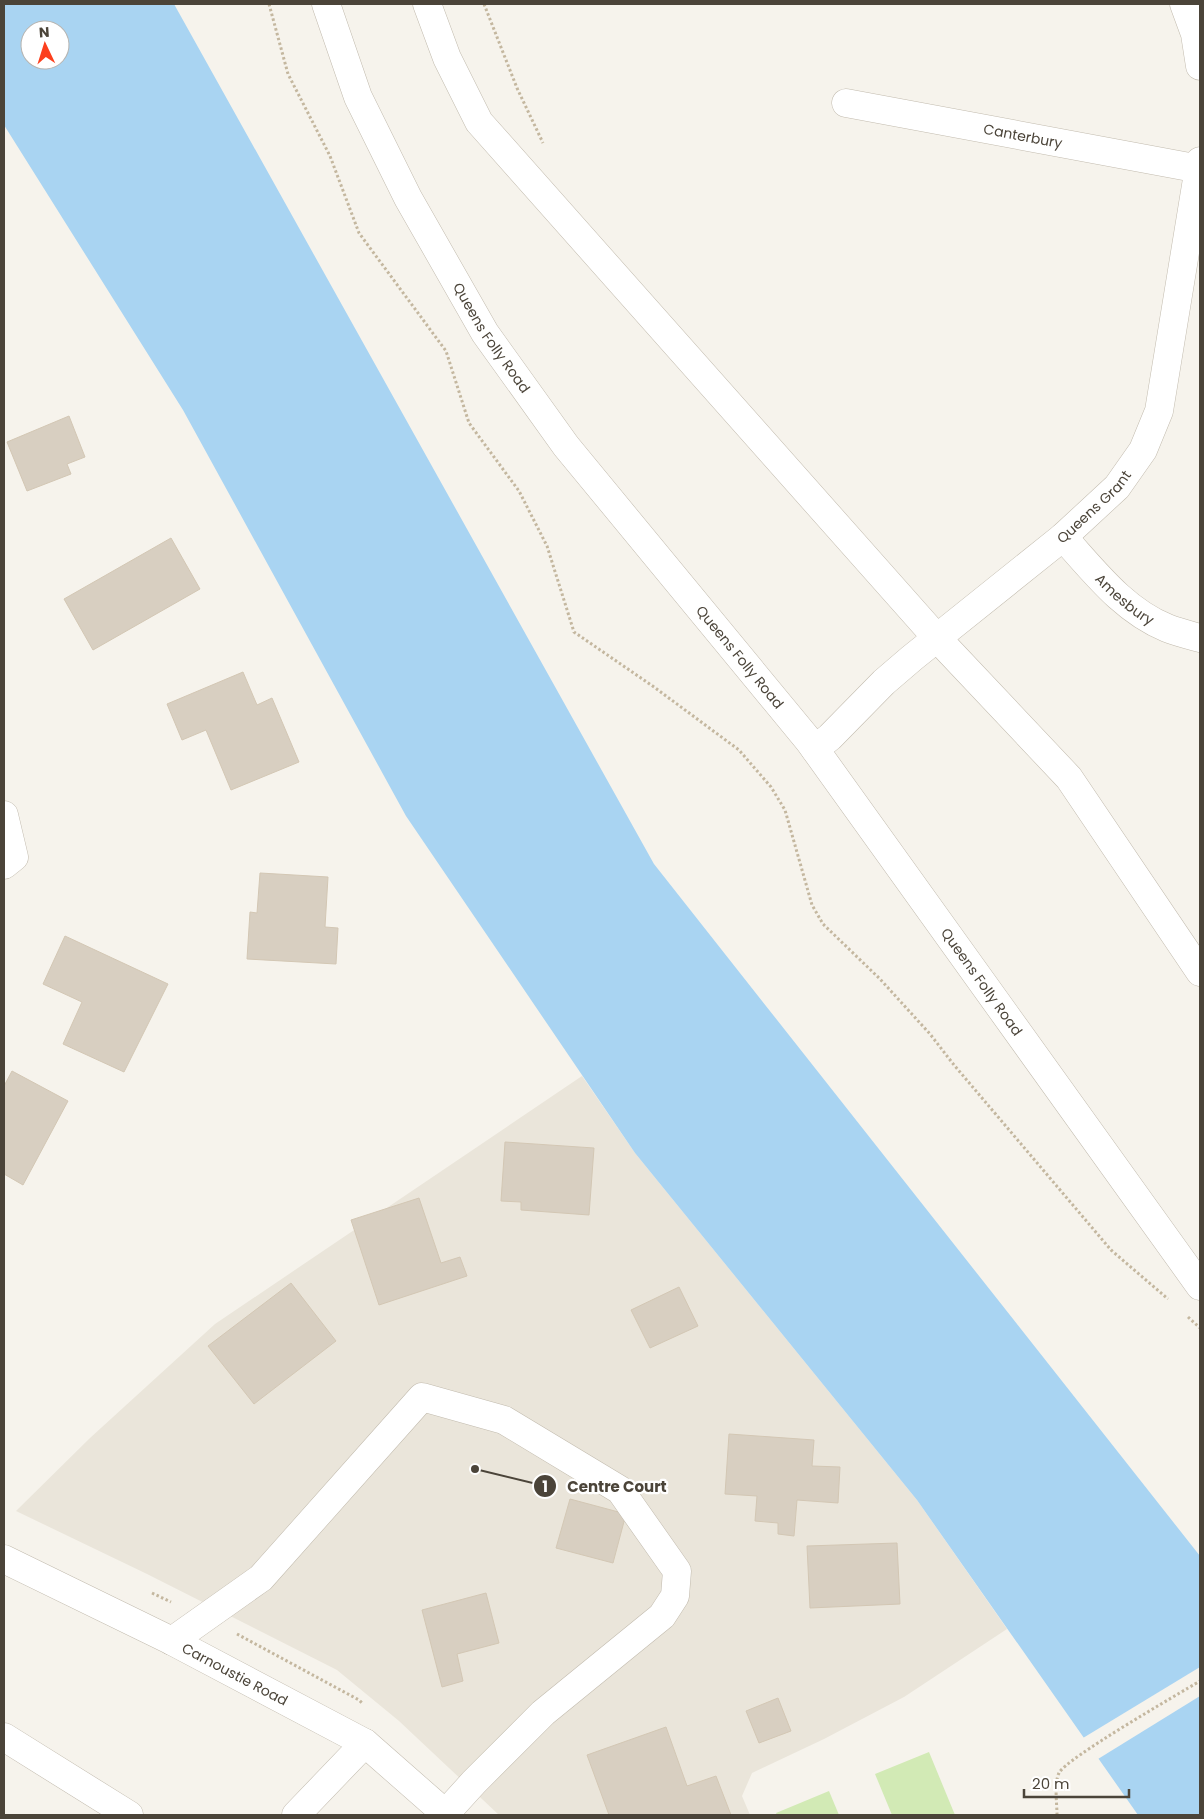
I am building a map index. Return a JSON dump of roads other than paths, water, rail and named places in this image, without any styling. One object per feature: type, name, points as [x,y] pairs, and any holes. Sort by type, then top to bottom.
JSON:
[{"type":"street","name":"Queens Folly Road","points":[[326,4],[358,97],[408,198],[485,333],[566,446],[815,749],[1200,1286]]},
{"type":"street","points":[[427,4],[447,58],[479,122],[936,637],[1069,778],[1200,972]]},
{"type":"street","points":[[1184,4],[1195,34],[1200,66]]},
{"type":"street","name":"Canterbury","points":[[846,103],[1200,166]]},
{"type":"street","name":"Queens Grant","points":[[815,749],[846,723],[884,682],[936,637],[1063,537],[1117,488],[1143,450],[1159,411],[1200,166]]},
{"type":"street","name":"Amesbury","points":[[1063,537],[1114,594],[1140,614],[1167,628],[1200,638]]},
{"type":"street","points":[[4,815],[14,856],[4,865]]},
{"type":"street","points":[[172,1641],[261,1578],[422,1397],[504,1420],[620,1490],[677,1571],[675,1596],[662,1616],[543,1712],[474,1782],[446,1814]]},
{"type":"street","name":"Carnoustie Road","points":[[4,1560],[172,1641],[365,1743],[446,1814]]},
{"type":"street","points":[[4,1737],[129,1815]]},
{"type":"street","points":[[296,1815],[365,1743]]},
{"type":"water","points":[[4,4],[174,4],[654,864],[1200,1556],[1200,1815],[1138,1815],[917,1500],[635,1153],[406,816],[183,410],[4,125]]},
{"type":"place","name":"Centre Court","points":[[475,1469]]}]
